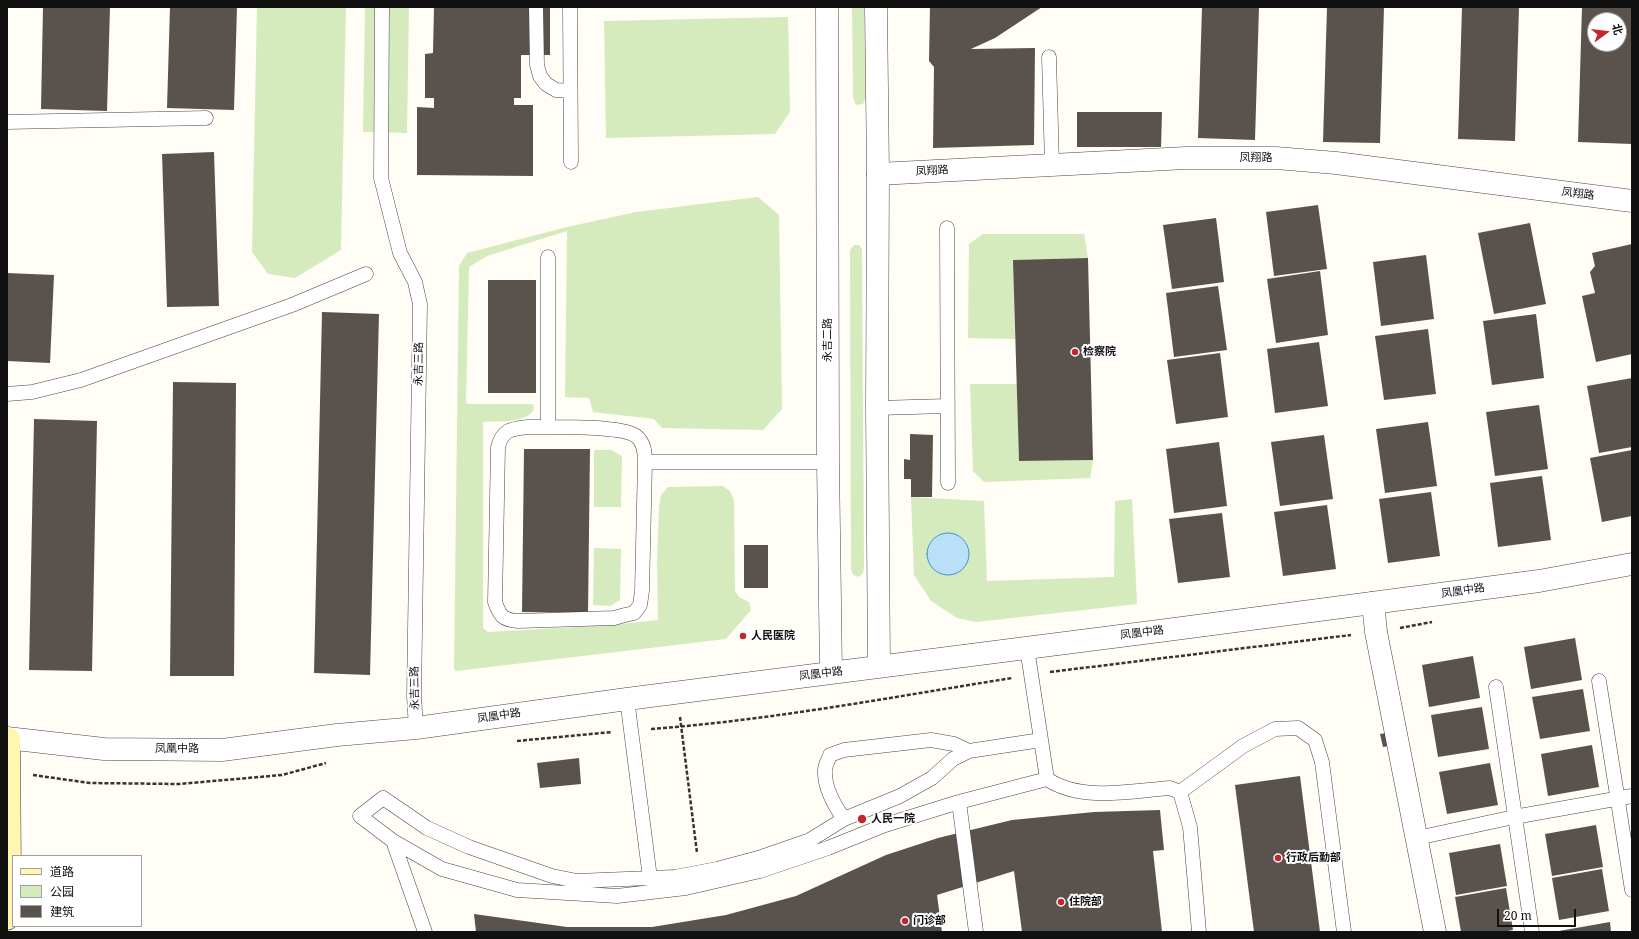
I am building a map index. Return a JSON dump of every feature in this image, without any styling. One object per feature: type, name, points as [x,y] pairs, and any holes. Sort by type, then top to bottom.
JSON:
[{"type":"main road","points":[[7,919],[10,874],[8,744]]},
{"type":"street","name":"永吉二路","points":[[827,7],[828,462],[831,673]]},
{"type":"street","points":[[876,7],[878,174],[878,667]]},
{"type":"street","name":"凤翔路","points":[[878,174],[1186,158],[1276,158],[1336,163],[1632,201]]},
{"type":"street","name":"凤凰中路","points":[[8,744],[104,749],[222,750],[337,735],[416,728],[677,692],[1373,603],[1539,581],[1632,564]]},
{"type":"street","points":[[1373,603],[1376,632],[1435,932]]},
{"type":"lane","name":"永吉三路","points":[[382,7],[381,178],[400,253],[415,282],[420,304],[414,696],[416,728]]},
{"type":"lane","points":[[536,7],[536,64],[540,76],[546,84],[556,90],[570,91]]},
{"type":"lane","points":[[570,7],[571,162]]},
{"type":"lane","points":[[1049,57],[1052,165]]},
{"type":"lane","points":[[7,122],[206,118]]},
{"type":"lane","points":[[948,228],[948,483]]},
{"type":"lane","points":[[548,257],[548,427]]},
{"type":"lane","points":[[7,394],[32,392],[81,380],[292,305],[366,274]]},
{"type":"lane","points":[[877,408],[947,406]]},
{"type":"lane","points":[[548,427],[613,429],[631,433],[642,443],[645,451],[642,591],[640,605],[634,612],[614,618],[508,620],[498,612],[495,602],[498,447],[500,438],[505,432],[514,429],[548,427]]},
{"type":"lane","points":[[645,462],[828,462]]},
{"type":"lane","points":[[1027,648],[1047,779],[1057,786],[1091,794],[1170,788],[1180,792]]},
{"type":"lane","points":[[1599,681],[1632,890]]},
{"type":"lane","points":[[1496,687],[1532,932]]},
{"type":"lane","points":[[627,699],[650,878]]},
{"type":"lane","points":[[1180,792],[1243,746],[1275,729],[1298,728],[1315,740],[1322,762],[1344,932]]},
{"type":"lane","points":[[844,819],[837,810],[828,790],[825,769],[830,755],[844,750],[931,740],[954,744],[969,751]]},
{"type":"lane","points":[[1041,740],[969,751],[953,759],[932,778],[900,796],[844,819],[810,840],[758,858],[717,869],[675,877],[577,881],[552,876],[469,847],[427,828],[383,798],[360,816],[393,841],[442,868],[517,890],[617,896],[686,888],[760,871],[828,848],[885,825],[959,802],[1047,779]]},
{"type":"lane","points":[[1180,792],[1190,827],[1199,932]]},
{"type":"lane","points":[[1417,838],[1514,817],[1632,796]]},
{"type":"lane","points":[[959,802],[976,932]]},
{"type":"lane","points":[[393,841],[426,932]]},
{"type":"path","points":[[677,692],[699,872]]},
{"type":"green space","points":[[257,7],[346,7],[341,250],[295,278],[268,274],[252,252]]},
{"type":"green space","points":[[365,7],[409,7],[407,133],[363,132]]},
{"type":"green space","points":[[852,7],[864,7],[866,98],[863,104],[857,105],[853,97]]},
{"type":"green space","points":[[788,17],[790,112],[775,134],[606,138],[604,21]]},
{"type":"green space","points":[[758,197],[779,215],[782,409],[763,430],[662,428],[654,419],[593,412],[589,398],[565,397],[567,231],[487,256],[469,267],[466,402],[468,404],[534,405],[533,411],[528,416],[522,418],[505,421],[483,422],[483,628],[488,632],[611,625],[658,620],[657,560],[659,507],[661,495],[668,487],[723,486],[730,491],[734,500],[735,591],[739,597],[749,602],[751,610],[726,639],[456,671],[454,669],[459,266],[467,253],[567,227],[636,212]]},
{"type":"green space","points":[[983,234],[1084,234],[1088,258],[1014,260],[1015,339],[968,338],[969,244]]},
{"type":"green space","points":[[854,245],[859,245],[862,249],[864,567],[863,573],[859,577],[853,575],[851,569],[850,250]]},
{"type":"green space","points":[[970,384],[1017,384],[1019,461],[1093,460],[1090,478],[984,482],[973,471]]},
{"type":"green space","points":[[594,450],[611,450],[622,456],[621,507],[594,507]]},
{"type":"green space","points":[[911,497],[984,501],[987,581],[1114,577],[1115,501],[1132,499],[1137,604],[976,622],[957,618],[931,601],[914,575]]},
{"type":"green space","points":[[594,548],[621,549],[620,600],[610,606],[593,605]]},
{"type":"water","points":[[944,533],[952,533],[960,536],[966,542],[969,554],[966,566],[960,572],[952,575],[944,575],[936,572],[930,566],[927,558],[927,550],[930,542],[936,536]]},
{"type":"building","points":[[43,7],[110,7],[107,111],[41,109]]},
{"type":"building","points":[[170,7],[237,7],[234,110],[167,108]]},
{"type":"building","points":[[434,7],[550,7],[550,55],[521,55],[521,98],[514,98],[514,105],[533,105],[533,176],[417,175],[417,107],[434,108],[434,98],[425,98],[425,54],[433,53]]},
{"type":"building","points":[[930,7],[1042,7],[995,38],[971,49],[1035,48],[1034,145],[933,148],[934,67],[929,61]]},
{"type":"building","points":[[1202,7],[1259,7],[1255,140],[1198,138]]},
{"type":"building","points":[[1327,7],[1384,7],[1380,143],[1323,142]]},
{"type":"building","points":[[1462,7],[1519,7],[1515,141],[1458,139]]},
{"type":"building","points":[[1582,7],[1632,7],[1632,144],[1578,142]]},
{"type":"building","points":[[1077,112],[1162,112],[1161,147],[1077,147]]},
{"type":"building","points":[[214,152],[219,306],[167,307],[162,154]]},
{"type":"building","points":[[1318,205],[1327,269],[1274,276],[1266,212]]},
{"type":"building","points":[[1216,218],[1224,282],[1172,289],[1163,225]]},
{"type":"building","points":[[1530,223],[1546,304],[1494,314],[1478,233]]},
{"type":"building","points":[[1632,244],[1632,354],[1596,362],[1582,296],[1595,293],[1590,272],[1595,266],[1592,253]]},
{"type":"building","points":[[1426,255],[1434,319],[1381,326],[1373,262]]},
{"type":"building","points":[[1088,258],[1093,460],[1019,461],[1013,260]]},
{"type":"building","points":[[1320,271],[1328,335],[1276,343],[1267,279]]},
{"type":"building","points":[[7,273],[54,275],[50,363],[7,361]]},
{"type":"building","points":[[488,280],[536,280],[536,393],[488,393]]},
{"type":"building","points":[[1218,286],[1227,350],[1174,357],[1166,293]]},
{"type":"building","points":[[322,312],[379,314],[370,675],[314,673]]},
{"type":"building","points":[[1536,314],[1544,378],[1492,385],[1483,321]]},
{"type":"building","points":[[1428,329],[1436,394],[1384,400],[1375,336]]},
{"type":"building","points":[[1319,342],[1328,406],[1275,413],[1267,349]]},
{"type":"building","points":[[1220,353],[1228,417],[1176,424],[1167,360]]},
{"type":"building","points":[[1632,378],[1632,447],[1599,453],[1587,386]]},
{"type":"building","points":[[173,382],[236,383],[234,676],[170,676]]},
{"type":"building","points":[[1539,405],[1548,469],[1495,476],[1486,412]]},
{"type":"building","points":[[34,419],[97,421],[92,671],[29,670]]},
{"type":"building","points":[[1428,422],[1437,486],[1385,493],[1376,429]]},
{"type":"building","points":[[910,434],[933,435],[932,497],[911,497],[911,479],[904,479],[904,459],[910,460]]},
{"type":"building","points":[[1324,435],[1333,499],[1280,506],[1271,442]]},
{"type":"building","points":[[1219,442],[1227,506],[1174,513],[1166,449]]},
{"type":"building","points":[[524,449],[590,449],[588,613],[522,612]]},
{"type":"building","points":[[1632,450],[1632,516],[1602,522],[1590,458]]},
{"type":"building","points":[[1542,476],[1551,540],[1498,547],[1490,483]]},
{"type":"building","points":[[1431,492],[1440,556],[1388,563],[1379,499]]},
{"type":"building","points":[[1327,505],[1336,569],[1283,576],[1274,512]]},
{"type":"building","points":[[1222,513],[1230,577],[1178,583],[1169,519]]},
{"type":"building","points":[[744,545],[768,545],[768,588],[744,588]]},
{"type":"building","points":[[1575,638],[1582,680],[1531,689],[1524,647]]},
{"type":"building","points":[[1473,656],[1480,698],[1429,707],[1422,665]]},
{"type":"building","points":[[1583,689],[1590,731],[1540,739],[1532,697]]},
{"type":"building","points":[[1482,707],[1489,749],[1438,757],[1431,715]]},
{"type":"building","points":[[1393,732],[1395,745],[1383,747],[1380,734]]},
{"type":"building","points":[[1592,745],[1599,787],[1548,796],[1541,754]]},
{"type":"building","points":[[579,758],[581,784],[540,788],[537,763]]},
{"type":"building","points":[[1490,763],[1498,805],[1447,814],[1439,772]]},
{"type":"building","name":"行政后勤部","points":[[1300,776],[1320,932],[1254,932],[1235,785]]},
{"type":"building","points":[[1160,810],[1164,850],[1153,851],[1162,932],[1022,932],[1014,871],[937,895],[942,932],[476,932],[474,914],[567,927],[652,927],[726,915],[796,896],[886,855],[938,838],[1012,820],[1094,812]]},
{"type":"building","points":[[1596,825],[1603,867],[1552,876],[1545,834]]},
{"type":"building","points":[[1500,844],[1507,886],[1456,895],[1449,853]]},
{"type":"building","points":[[1602,869],[1609,911],[1559,920],[1552,878]]},
{"type":"building","points":[[1506,888],[1513,930],[1503,932],[1461,932],[1455,897]]},
{"type":"building","points":[[1610,922],[1611,932],[1559,931]]},
{"type":"place","name":"检察院","points":[[1075,352]]},
{"type":"place","name":"人民医院","points":[[743,636]]},
{"type":"place","name":"人民一院","points":[[862,819]]},
{"type":"place","name":"行政后勤部","points":[[1278,858]]},
{"type":"place","name":"住院部","points":[[1061,902]]},
{"type":"place","name":"门诊部","points":[[905,921]]}]
